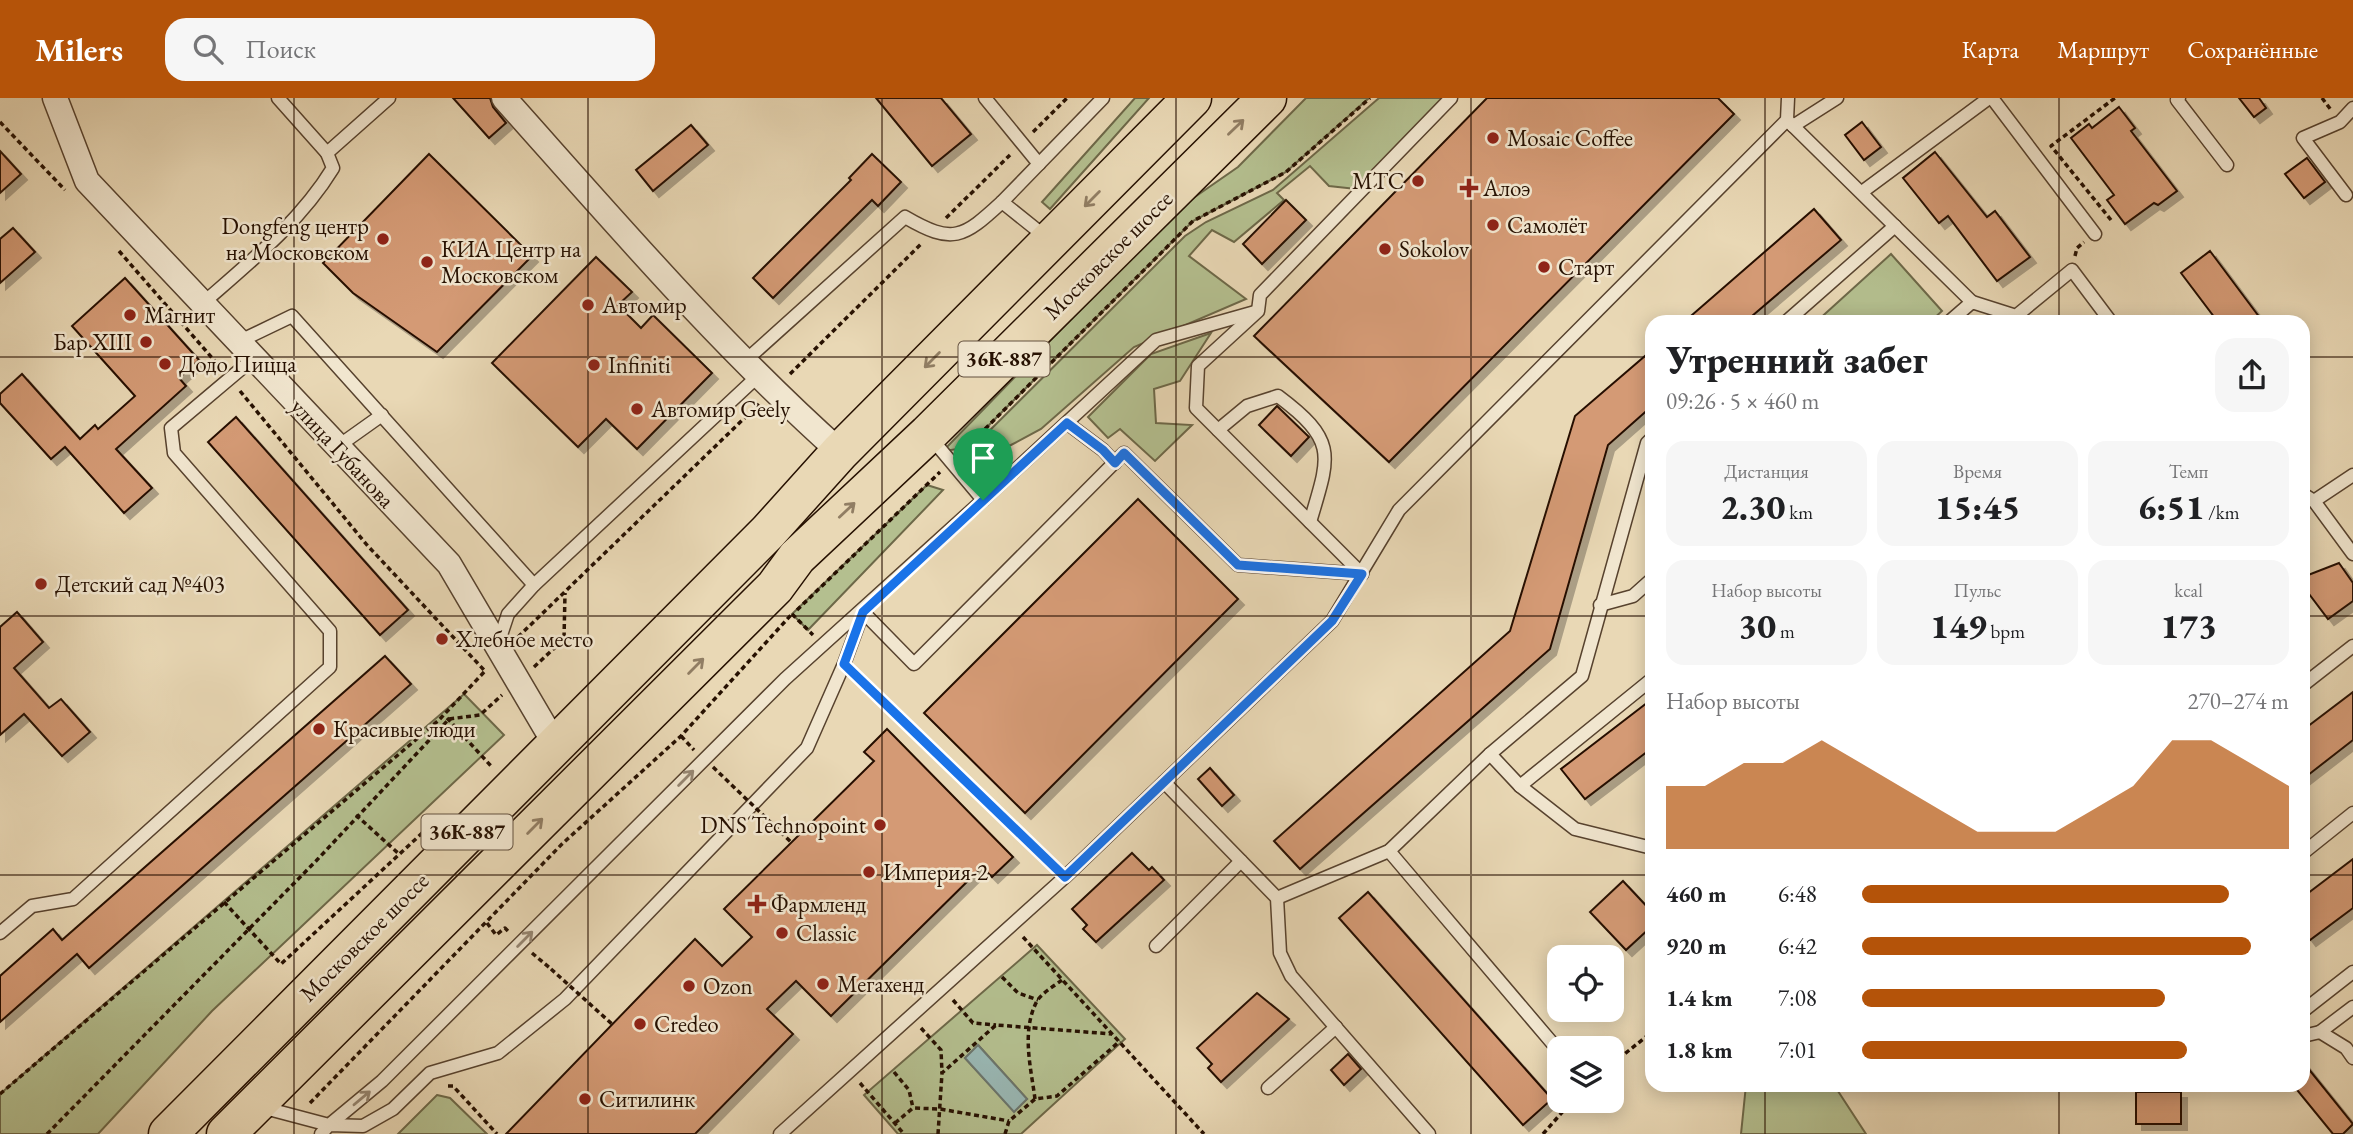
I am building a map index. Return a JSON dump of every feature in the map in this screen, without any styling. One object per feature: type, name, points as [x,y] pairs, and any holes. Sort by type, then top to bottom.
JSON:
[{"type":"main road","name":"Московское шоссе","points":[[168,1134],[559,751],[768,532],[840,452],[1192,98]]},
{"type":"main road","name":"Московское шоссе","points":[[201,1134],[238,1113],[775,587],[797,557],[940,448],[1266,98]]},
{"type":"main road","name":"Московское шоссе","points":[[758,570],[768,532]]},
{"type":"main road","name":"Московское шоссе","points":[[238,1113],[559,751],[758,570],[797,557]]},
{"type":"street","name":"улица Губанова","points":[[55,98],[87,181],[449,564],[494,658],[517,682],[559,751]]},
{"type":"street","points":[[504,98],[698,316],[758,377],[840,452]]},
{"type":"lane","points":[[202,304],[272,242],[317,195],[333,168],[327,153],[278,98]]},
{"type":"lane","points":[[327,153],[389,98]]},
{"type":"lane","points":[[985,98],[1039,164]]},
{"type":"lane","points":[[494,658],[508,614],[534,585],[758,377],[905,217],[932,232],[953,234],[972,229],[1002,202],[1103,98]]},
{"type":"lane","points":[[1362,574],[1196,408],[1198,366],[1258,311],[1260,295],[1451,98]]},
{"type":"lane","points":[[1788,98],[1790,123],[1972,302],[2013,315]]},
{"type":"lane","points":[[780,1134],[848,1069],[1065,877],[1332,621],[1399,510],[1790,123],[1837,98]]},
{"type":"lane","points":[[1862,192],[1990,98],[2095,234]]},
{"type":"lane","points":[[2179,98],[2177,100],[2227,165]]},
{"type":"lane","points":[[2346,195],[2303,138],[2340,121],[2353,108]]},
{"type":"lane","points":[[1002,202],[1050,241]]},
{"type":"lane","points":[[1794,315],[1895,226]]},
{"type":"lane","points":[[2017,315],[2072,271],[2106,315]]},
{"type":"lane","points":[[1957,315],[1972,302]]},
{"type":"lane","points":[[325,1130],[382,1081],[785,678],[863,612],[1156,340],[1258,311]]},
{"type":"lane","points":[[0,933],[32,906],[73,899],[330,667],[330,631],[174,453],[171,428],[230,379],[246,350],[292,316],[534,585]]},
{"type":"lane","points":[[1218,430],[1247,406],[1278,396],[1310,420],[1325,447],[1324,475],[1310,522]]},
{"type":"lane","points":[[337,447],[382,415]]},
{"type":"lane","points":[[1067,423],[1103,450],[1115,463]]},
{"type":"lane","points":[[940,448],[983,500]]},
{"type":"lane","points":[[1277,898],[1390,851],[1490,754],[1582,676],[1645,450]]},
{"type":"lane","points":[[863,612],[914,664],[1124,453],[1238,565],[1362,574]]},
{"type":"lane","points":[[2310,497],[2353,475]]},
{"type":"lane","points":[[2310,500],[2353,554]]},
{"type":"lane","points":[[1600,605],[1633,596],[1645,585]]},
{"type":"lane","points":[[238,1113],[297,1116],[325,1130],[363,1126],[393,1110],[430,1073],[498,1053],[565,999],[807,748],[844,664],[863,612]]},
{"type":"lane","points":[[2310,680],[2353,646]]},
{"type":"lane","points":[[1520,786],[1645,685]]},
{"type":"lane","points":[[1490,754],[1520,786],[1575,828],[1645,846]]},
{"type":"lane","points":[[1164,782],[1277,898],[1280,953],[1291,976],[1429,1134]]},
{"type":"lane","points":[[2310,847],[2353,813]]},
{"type":"lane","points":[[1390,851],[1547,1037]]},
{"type":"lane","points":[[1156,946],[1241,861]]},
{"type":"lane","points":[[2310,1006],[2353,972]]},
{"type":"lane","points":[[2310,1034],[2320,1032],[2353,1007]]},
{"type":"lane","points":[[1268,1088],[1336,1027]]},
{"type":"lane","points":[[2320,1032],[2346,1048],[2353,1058]]},
{"type":"path","points":[[0,1094],[444,715],[494,658],[565,593],[758,377],[932,232],[1067,98]]},
{"type":"path","points":[[297,1116],[562,845],[681,736],[940,448],[1193,221],[1286,172],[1370,98]]},
{"type":"path","points":[[2111,220],[2051,146],[2115,98]]},
{"type":"path","points":[[0,122],[67,192]]},
{"type":"path","points":[[116,247],[230,379],[367,545],[494,658]]},
{"type":"path","points":[[47,1134],[249,930],[449,719],[480,715],[564,639],[565,593]]},
{"type":"path","points":[[792,614],[824,645]]},
{"type":"path","points":[[844,664],[1065,877]]},
{"type":"path","points":[[444,715],[492,765],[485,772]]},
{"type":"path","points":[[713,767],[791,842]]},
{"type":"path","points":[[356,815],[399,854]]},
{"type":"path","points":[[225,902],[281,964],[441,817]]},
{"type":"path","points":[[1012,925],[1204,1134]]},
{"type":"path","points":[[544,963],[612,1024]]},
{"type":"path","points":[[1002,977],[1017,993],[1038,1000]]},
{"type":"path","points":[[1035,1099],[1029,1054],[1029,1028],[1038,1000],[1062,979]]},
{"type":"path","points":[[941,987],[974,1023],[1112,1034]]},
{"type":"path","points":[[909,1015],[941,1050],[938,1134]]},
{"type":"path","points":[[942,1073],[996,1025]]},
{"type":"path","points":[[1624,1055],[1645,1038]]},
{"type":"path","points":[[1005,1134],[1009,1121],[1035,1099],[1057,1096],[1119,1041]]},
{"type":"path","points":[[848,1069],[904,1134]]},
{"type":"path","points":[[894,1072],[909,1090],[913,1108]]},
{"type":"path","points":[[443,1085],[453,1086],[496,1134]]},
{"type":"path","points":[[895,1123],[913,1108],[940,1109],[1009,1121]]},
{"type":"path","points":[[1543,1134],[1561,1113]]},
{"type":"green space","points":[[1135,98],[1149,98],[1050,209],[1042,202]]},
{"type":"green space","points":[[1306,98],[1369,98],[1286,172],[1193,221],[966,448],[943,451],[1179,208],[1238,167]]},
{"type":"green space","points":[[1379,98],[1446,98],[1356,189],[1329,186],[1310,166],[1277,193],[1284,200],[1234,242],[1212,230],[1189,256],[1246,299],[1134,347],[1041,429],[1011,445],[983,454],[969,465],[963,457],[1185,236],[1206,222],[1273,190]]},
{"type":"green space","points":[[1891,254],[1942,311],[1938,315],[1824,315]]},
{"type":"green space","points":[[1211,333],[1180,381],[1154,389],[1156,423],[1192,425],[1155,461],[1120,429],[1108,438],[1088,417],[1151,354]]},
{"type":"green space","points":[[927,485],[943,490],[808,630],[792,614]]},
{"type":"green space","points":[[464,694],[504,735],[212,1011],[98,1134],[0,1134],[0,1094]]},
{"type":"green space","points":[[1037,945],[1125,1039],[1021,1134],[898,1134],[864,1095]],"holes":[[[979,1046],[1027,1099],[1014,1111],[965,1058]]]},
{"type":"green space","points":[[1745,1092],[1839,1092],[1866,1134],[1741,1134]]},
{"type":"green space","points":[[437,1095],[450,1098],[487,1134],[398,1134]]},
{"type":"water","points":[[978,1045],[1027,1099],[1014,1112],[965,1058]]},
{"type":"building","points":[[453,98],[490,98],[493,107],[506,123],[489,138]]},
{"type":"building","points":[[876,98],[941,98],[971,134],[932,166]]},
{"type":"building","name":"Самолёт","points":[[1487,98],[1718,98],[1734,114],[1389,462],[1254,336]]},
{"type":"building","points":[[2239,98],[2259,98],[2266,108],[2254,117]]},
{"type":"building","points":[[2119,107],[2135,128],[2131,131],[2177,191],[2158,205],[2154,203],[2125,224],[2107,200],[2114,195],[2071,138],[2089,124],[2092,128]]},
{"type":"building","points":[[1862,122],[1881,147],[1864,160],[1845,135]]},
{"type":"building","points":[[691,125],[708,145],[653,191],[636,170]]},
{"type":"building","points":[[0,151],[21,174],[0,193]]},
{"type":"building","points":[[1935,152],[1987,217],[1995,211],[2030,257],[1997,281],[1948,216],[1939,223],[1903,178]]},
{"type":"building","points":[[429,154],[532,256],[437,352],[353,293],[323,263]]},
{"type":"building","points":[[872,154],[901,182],[878,206],[872,200],[773,298],[753,278],[851,180],[849,178]]},
{"type":"building","points":[[2307,158],[2325,182],[2304,198],[2285,174]]},
{"type":"building","points":[[1286,200],[1306,220],[1262,264],[1243,244]]},
{"type":"building","points":[[1814,209],[1841,240],[1753,315],[1692,315]]},
{"type":"building","points":[[13,228],[35,252],[0,283],[0,239]]},
{"type":"building","points":[[2210,251],[2258,315],[2213,315],[2181,273]]},
{"type":"building","points":[[596,257],[632,292],[618,305],[641,328],[653,315],[712,373],[637,449],[606,419],[578,447],[492,363]]},
{"type":"building","points":[[125,278],[199,360],[179,378],[186,386],[116,449],[152,488],[124,513],[65,447],[51,459],[0,403],[0,394],[22,374],[80,439],[95,425],[98,429],[135,396],[72,326]]},
{"type":"building","points":[[1645,356],[1645,412],[1608,445],[1550,649],[1300,869],[1274,841],[1510,631],[1575,416]]},
{"type":"building","points":[[1277,406],[1309,437],[1291,456],[1259,425]]},
{"type":"building","points":[[236,417],[408,610],[380,635],[208,442]]},
{"type":"building","points":[[1138,499],[1238,599],[1025,813],[924,713]]},
{"type":"building","points":[[2339,563],[2353,583],[2353,601],[2328,619],[2310,595],[2310,574]]},
{"type":"building","points":[[17,612],[43,642],[14,668],[49,708],[61,699],[90,732],[62,756],[24,714],[0,735],[0,627]]},
{"type":"building","points":[[385,656],[411,684],[89,968],[77,954],[0,1022],[0,976],[53,929],[62,940]]},
{"type":"building","points":[[2353,692],[2353,740],[2310,774],[2310,725]]},
{"type":"building","points":[[1645,704],[1645,753],[1585,799],[1561,769]]},
{"type":"building","points":[[887,729],[1013,857],[992,877],[982,867],[831,1016],[796,981],[767,1009],[793,1034],[695,1134],[506,1134],[695,939],[722,966],[752,937],[724,909],[874,761],[864,752]]},
{"type":"building","points":[[1210,768],[1234,795],[1222,806],[1198,779]]},
{"type":"building","points":[[1132,853],[1149,870],[1152,867],[1164,880],[1096,942],[1083,929],[1087,925],[1072,909]]},
{"type":"building","points":[[2353,859],[2353,908],[2310,940],[2310,892]]},
{"type":"building","points":[[1623,881],[1645,905],[1645,932],[1626,950],[1590,912]]},
{"type":"building","points":[[1368,892],[1547,1093],[1547,1103],[1523,1125],[1339,918]]},
{"type":"building","points":[[1257,993],[1289,1019],[1221,1082],[1208,1068],[1212,1064],[1197,1048]]},
{"type":"building","points":[[1348,1054],[1361,1069],[1344,1085],[1331,1070]]},
{"type":"building","points":[[2310,1071],[2353,1124],[2343,1134],[2333,1134],[2299,1092],[2310,1092]]},
{"type":"building","points":[[2136,1092],[2181,1092],[2181,1124],[2136,1124]]},
{"type":"place","name":"Mosaic Coffee","points":[[1493,138]]},
{"type":"place","name":"МТС","points":[[1418,181]]},
{"type":"place","name":"Алоэ","points":[[1469,188]]},
{"type":"place","name":"Самолёт","points":[[1493,225]]},
{"type":"place","name":"Dongfeng центр на Московском","points":[[383,239]]},
{"type":"place","name":"Sokolov","points":[[1385,249]]},
{"type":"place","name":"КИА Центр на Московском","points":[[427,262]]},
{"type":"place","name":"Старт","points":[[1544,267]]},
{"type":"place","name":"Автомир","points":[[588,305]]},
{"type":"place","name":"Магнит","points":[[130,315]]},
{"type":"place","name":"Бар XIII","points":[[146,342]]},
{"type":"place","name":"Додо Пицца","points":[[165,364]]},
{"type":"place","name":"Infiniti","points":[[594,365]]},
{"type":"place","name":"Автомир Geely","points":[[637,409]]},
{"type":"place","name":"Детский сад №403","points":[[41,584]]},
{"type":"place","name":"Хлебное место","points":[[442,639]]},
{"type":"place","name":"Красивые люди","points":[[319,729]]},
{"type":"place","name":"DNS Technopoint","points":[[880,825]]},
{"type":"place","name":"Империя-2","points":[[869,872]]},
{"type":"place","name":"Фармленд","points":[[757,904]]},
{"type":"place","name":"Classic","points":[[782,933]]},
{"type":"place","name":"Мегахенд","points":[[823,984]]},
{"type":"place","name":"Ozon","points":[[689,986]]},
{"type":"place","name":"Credeo","points":[[640,1024]]},
{"type":"place","name":"Ситилинк","points":[[585,1099]]},
{"type":"route","points":[[1067,423],[1103,450],[1115,463],[1124,453],[1238,565],[1362,574],[1332,621],[1065,877],[844,664],[863,612],[983,500],[1067,423]]}]
